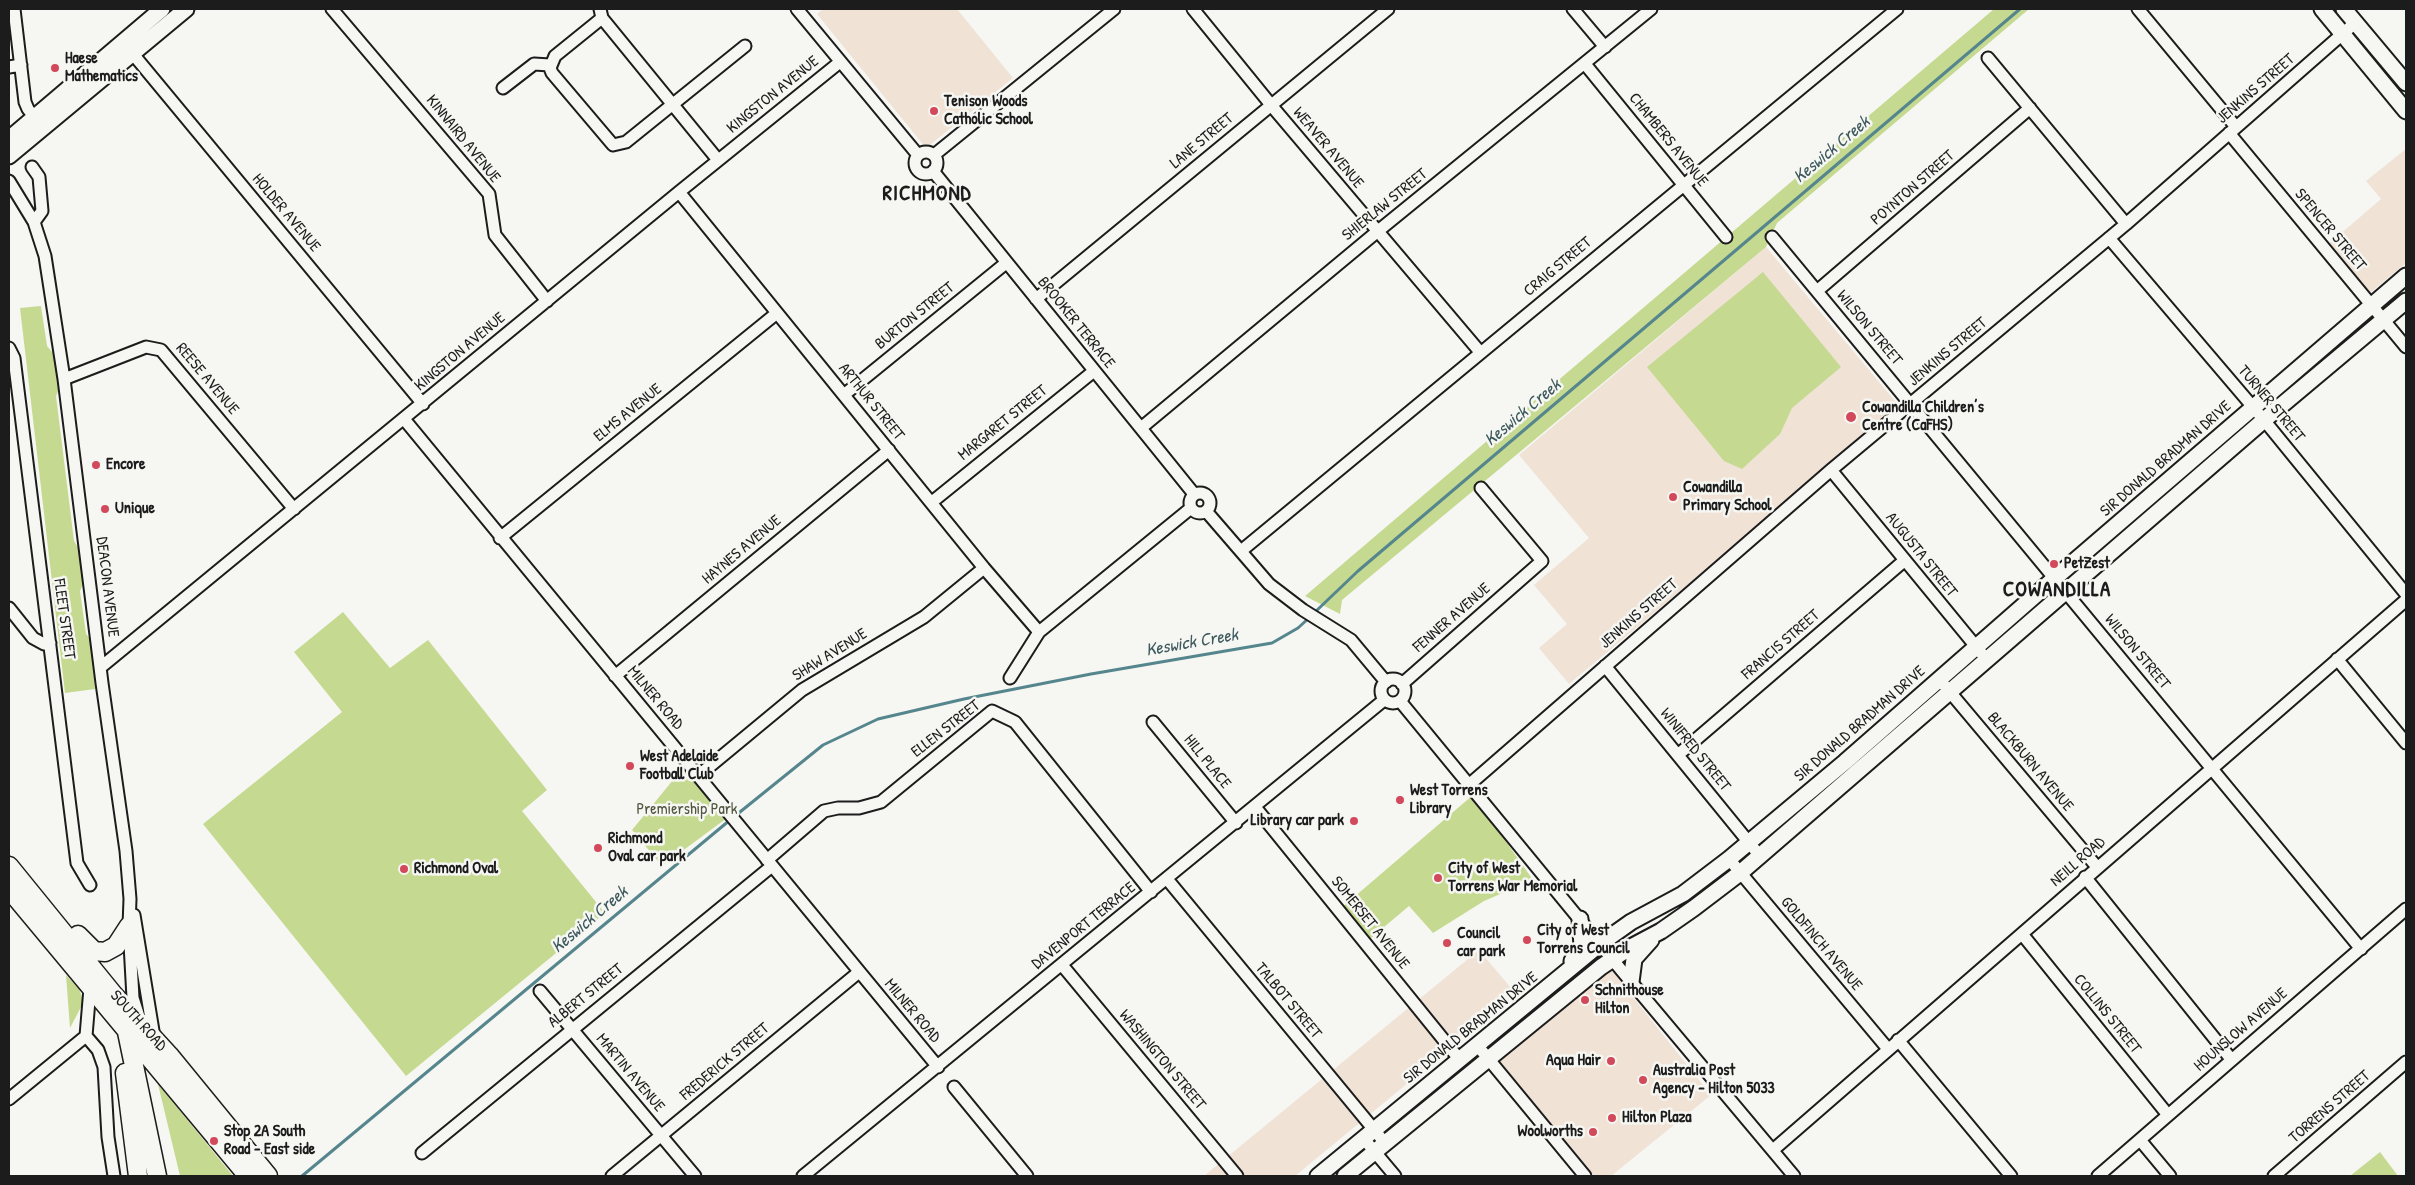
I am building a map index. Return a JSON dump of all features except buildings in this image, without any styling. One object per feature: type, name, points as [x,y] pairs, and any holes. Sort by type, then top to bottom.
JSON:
[{"type":"highway","name":"SOUTH ROAD","points":[[9,866],[113,994],[148,1055],[248,1176]]},
{"type":"highway","name":"SOUTH ROAD","points":[[9,890],[108,1010],[134,1029],[154,1038],[268,1176]]},
{"type":"highway","points":[[40,905],[60,912],[90,948],[97,952],[105,952],[114,948],[129,926]]},
{"type":"highway","points":[[108,1010],[126,1076],[138,1176]]},
{"type":"highway","points":[[134,1029],[157,1176]]},
{"type":"main road","points":[[128,48],[162,9]]},
{"type":"main road","points":[[9,156],[38,123],[128,48],[186,9]]},
{"type":"main road","points":[[2344,9],[2406,83]]},
{"type":"main road","points":[[2330,12],[2342,34],[2406,111]]},
{"type":"main road","points":[[9,139],[38,123]]},
{"type":"main road","name":"SIR DONALD BRADMAN DRIVE","points":[[1318,1176],[1600,944],[1631,922],[1683,894],[1729,859],[1839,767],[2406,276]]},
{"type":"main road","name":"SIR DONALD BRADMAN DRIVE","points":[[1345,1176],[1612,959],[1628,948],[1661,931],[1740,873],[2264,420],[2406,301]]},
{"type":"main road","points":[[1559,979],[1582,946],[1580,919]]},
{"type":"main road","points":[[1631,982],[1634,959],[1661,931]]},
{"type":"street","points":[[14,9],[25,102],[38,123]]},
{"type":"street","name":"KINNAIRD AVENUE","points":[[332,9],[489,194],[495,235],[547,300]]},
{"type":"street","points":[[934,156],[1114,9]]},
{"type":"street","name":"WEAVER AVENUE","points":[[1193,9],[1271,105],[1480,352]]},
{"type":"street","name":"LANE STREET","points":[[1036,299],[1388,9]]},
{"type":"street","points":[[1573,9],[1605,47]]},
{"type":"street","name":"SHIERLAW STREET","points":[[1141,428],[1378,231],[1652,9]]},
{"type":"street","name":"CRAIG STREET","points":[[1241,551],[1897,9]]},
{"type":"street","name":"SPENCER STREET","points":[[2138,9],[2406,347]]},
{"type":"street","points":[[802,11],[840,62],[918,155]]},
{"type":"street","points":[[718,160],[673,104],[601,14],[554,56],[550,65],[552,73],[613,145],[619,145],[626,142],[673,104],[745,46]]},
{"type":"street","name":"JENKINS STREET","points":[[1470,784],[1831,470],[2126,224],[2356,22]]},
{"type":"street","name":"HOLDER AVENUE","points":[[128,48],[422,404]]},
{"type":"street","points":[[1988,58],[2126,224]]},
{"type":"street","name":"KINGSTON AVENUE","points":[[101,667],[840,62]]},
{"type":"street","points":[[503,88],[534,64],[550,65]]},
{"type":"street","name":"CHAMBERS AVENUE","points":[[1585,64],[1726,237]]},
{"type":"street","points":[[9,67],[21,65]]},
{"type":"street","name":"POYNTON STREET","points":[[1817,291],[2030,108]]},
{"type":"street","points":[[929,152],[934,156],[936,166],[933,171],[923,174],[917,170],[915,165],[918,155],[929,152]]},
{"type":"street","points":[[32,167],[39,177],[42,211],[34,222]]},
{"type":"street","name":"BROOKER TERRACE","points":[[933,171],[1194,494]]},
{"type":"street","name":"DEACON AVENUE","points":[[9,181],[34,222],[45,256],[64,379],[126,851],[130,899],[129,926],[134,1029]]},
{"type":"street","name":"ARTHUR STREET","points":[[679,192],[984,568],[1039,632]]},
{"type":"street","name":"WILSON STREET","points":[[1772,237],[2360,949]]},
{"type":"street","name":"TURNER STREET","points":[[2109,238],[2264,420],[2406,594]]},
{"type":"street","name":"BURTON STREET","points":[[844,394],[1006,263]]},
{"type":"street","name":"ELMS AVENUE","points":[[500,538],[777,313]]},
{"type":"street","name":"REESE AVENUE","points":[[64,379],[146,347],[161,350],[294,509]]},
{"type":"street","name":"FLEET STREET","points":[[10,350],[50,644],[77,863],[90,885]]},
{"type":"street","name":"MARGARET STREET","points":[[932,502],[1094,371]]},
{"type":"street","name":"MILNER ROAD","points":[[404,419],[500,538],[938,1067]]},
{"type":"street","name":"HAYNES AVENUE","points":[[615,676],[889,450]]},
{"type":"street","name":"AUGUSTA STREET","points":[[1831,470],[1987,660]]},
{"type":"street","name":"FENNER AVENUE","points":[[1402,684],[1542,561],[1481,488]]},
{"type":"street","points":[[1203,493],[1209,498],[1209,507],[1206,511],[1195,512],[1191,508],[1191,497],[1194,494],[1203,493]]},
{"type":"street","points":[[1010,678],[1039,632],[1191,508]]},
{"type":"street","points":[[1206,511],[1269,584],[1302,610],[1351,640],[1386,682]]},
{"type":"street","name":"FRANCIS STREET","points":[[1679,754],[1904,560]]},
{"type":"street","name":"SHAW AVENUE","points":[[698,776],[802,690],[924,617],[984,568]]},
{"type":"street","name":"NEILL ROAD","points":[[1773,1150],[2406,600]]},
{"type":"street","points":[[9,608],[33,638],[44,644],[50,644]]},
{"type":"street","points":[[2337,659],[2406,743]]},
{"type":"street","name":"WINIFRED STREET","points":[[1604,666],[1679,754],[1760,856]]},
{"type":"street","name":"BLACKBURN AVENUE","points":[[1939,679],[2097,867]]},
{"type":"street","points":[[1396,680],[1402,684],[1404,693],[1400,701],[1392,703],[1384,700],[1381,690],[1386,682],[1396,680]]},
{"type":"street","name":"DAVENPORT TERRACE","points":[[804,1176],[1384,700]]},
{"type":"street","points":[[1400,701],[1631,982],[1794,1176]]},
{"type":"street","name":"ELLEN STREET","points":[[769,863],[824,811],[838,808],[859,808],[881,802],[992,711],[1015,722],[1151,892]]},
{"type":"street","name":"HILL PLACE","points":[[1153,722],[1236,823]]},
{"type":"street","name":"SOMERSET AVENUE","points":[[1255,807],[1460,1060]]},
{"type":"street","name":"GOLDFINCH AVENUE","points":[[1729,859],[1888,1049]]},
{"type":"street","name":"ALBERT STREET","points":[[422,1153],[769,863]]},
{"type":"street","points":[[2085,877],[2231,1059]]},
{"type":"street","name":"TALBOT STREET","points":[[1167,879],[1380,1147],[1395,1176]]},
{"type":"street","name":"DEACON AVENUE","points":[[130,899],[139,936],[154,1038]]},
{"type":"street","name":"HOUNSLOW AVENUE","points":[[2098,1176],[2406,909]]},
{"type":"street","name":"COLLINS STREET","points":[[2022,934],[2168,1115]]},
{"type":"street","name":"WASHINGTON STREET","points":[[1062,965],[1237,1176]]},
{"type":"street","name":"FREDERICK STREET","points":[[612,1176],[859,972]]},
{"type":"street","points":[[90,988],[86,1036],[98,1050],[104,1067],[107,1129],[114,1176]]},
{"type":"street","name":"MARTIN AVENUE","points":[[540,991],[695,1176]]},
{"type":"street","points":[[9,1099],[86,1036]]},
{"type":"street","points":[[1898,1040],[2011,1176]]},
{"type":"street","points":[[1477,1045],[1585,1176]]},
{"type":"street","name":"TORRENS STREET","points":[[2274,1176],[2406,1062]]},
{"type":"street","points":[[954,1087],[1027,1176]]},
{"type":"street","points":[[2140,1140],[2170,1176]]},
{"type":"shaded area","name":"Tenison Woods Catholic School","points":[[823,9],[957,9],[1013,78],[926,148],[817,14]]},
{"type":"shaded area","points":[[2406,149],[2406,263],[2365,297],[2324,248],[2381,199],[2366,181]]},
{"type":"shaded area","name":"Cowandilla Primary School","points":[[1766,247],[1900,407],[1569,684],[1539,648],[1567,624],[1534,585],[1589,538],[1519,455]]},
{"type":"shaded area","points":[[1479,950],[1516,994],[1295,1176],[1204,1176]]},
{"type":"shaded area","points":[[1609,967],[1711,1095],[1611,1176],[1594,1176],[1497,1058]]},
{"type":"green space","points":[[1994,9],[2029,9],[1777,223],[1766,247],[1342,600],[1340,614],[1305,596]]},
{"type":"green space","points":[[1763,272],[1841,367],[1792,408],[1780,434],[1742,469],[1724,461],[1647,367]]},
{"type":"green space","points":[[41,306],[47,346],[53,353],[59,389],[56,396],[74,541],[79,549],[83,584],[80,591],[86,634],[91,640],[95,689],[65,693],[20,308]]},
{"type":"green space","name":"Richmond Oval","points":[[343,612],[390,668],[428,640],[547,790],[522,811],[605,913],[406,1076],[203,824],[342,712],[294,652]]},
{"type":"green space","name":"Premiership Park","points":[[687,763],[731,815],[662,866],[632,830]]},
{"type":"green space","points":[[1473,795],[1533,880],[1484,901],[1433,933],[1409,906],[1365,943],[1339,910]]},
{"type":"green space","points":[[66,975],[79,989],[82,997],[82,1005],[70,1028]]},
{"type":"green space","points":[[158,1084],[233,1176],[180,1176]]},
{"type":"green space","points":[[2380,1152],[2398,1176],[2350,1176]]},
{"type":"waterway","name":"Keswick Creek","points":[[1314,613],[1358,571],[2020,9]]},
{"type":"waterway","name":"Keswick Creek","points":[[735,816],[823,745],[878,719],[964,699],[1091,674],[1272,643],[1298,628],[1310,617]]},
{"type":"waterway","name":"Keswick Creek","points":[[302,1176],[730,820]]},
{"type":"place","name":"Haese Mathematics","points":[[55,68]]},
{"type":"place","name":"Tenison Woods Catholic School","points":[[934,111]]},
{"type":"place","name":"Cowandilla Children’s Centre (CaFHS)","points":[[1851,417]]},
{"type":"place","name":"Encore","points":[[96,465]]},
{"type":"place","name":"Cowandilla Primary School","points":[[1673,497]]},
{"type":"place","name":"Unique","points":[[105,509]]},
{"type":"place","name":"PetZest","points":[[2054,564]]},
{"type":"place","name":"West Adelaide Football Club","points":[[630,766]]},
{"type":"place","name":"West Torrens Library","points":[[1400,800]]},
{"type":"place","name":"Library car park","points":[[1354,821]]},
{"type":"place","name":"Richmond Oval car park","points":[[598,848]]},
{"type":"place","name":"Richmond Oval","points":[[404,869]]},
{"type":"place","name":"City of West Torrens War Memorial","points":[[1438,878]]},
{"type":"place","name":"City of West Torrens Council","points":[[1527,940]]},
{"type":"place","name":"Council car park","points":[[1447,943]]},
{"type":"place","name":"Schnithouse Hilton","points":[[1585,1000]]},
{"type":"place","name":"Aqua Hair","points":[[1611,1061]]},
{"type":"place","name":"Australia Post Agency - Hilton 5033","points":[[1643,1080]]},
{"type":"place","name":"Hilton Plaza","points":[[1612,1118]]},
{"type":"place","name":"Woolworths","points":[[1593,1132]]},
{"type":"place","name":"Stop 2A South Road - East side","points":[[214,1141]]},
{"type":"district","name":"RICHMOND","points":[[927,194]]},
{"type":"district","name":"COWANDILLA","points":[[2057,590]]}]
